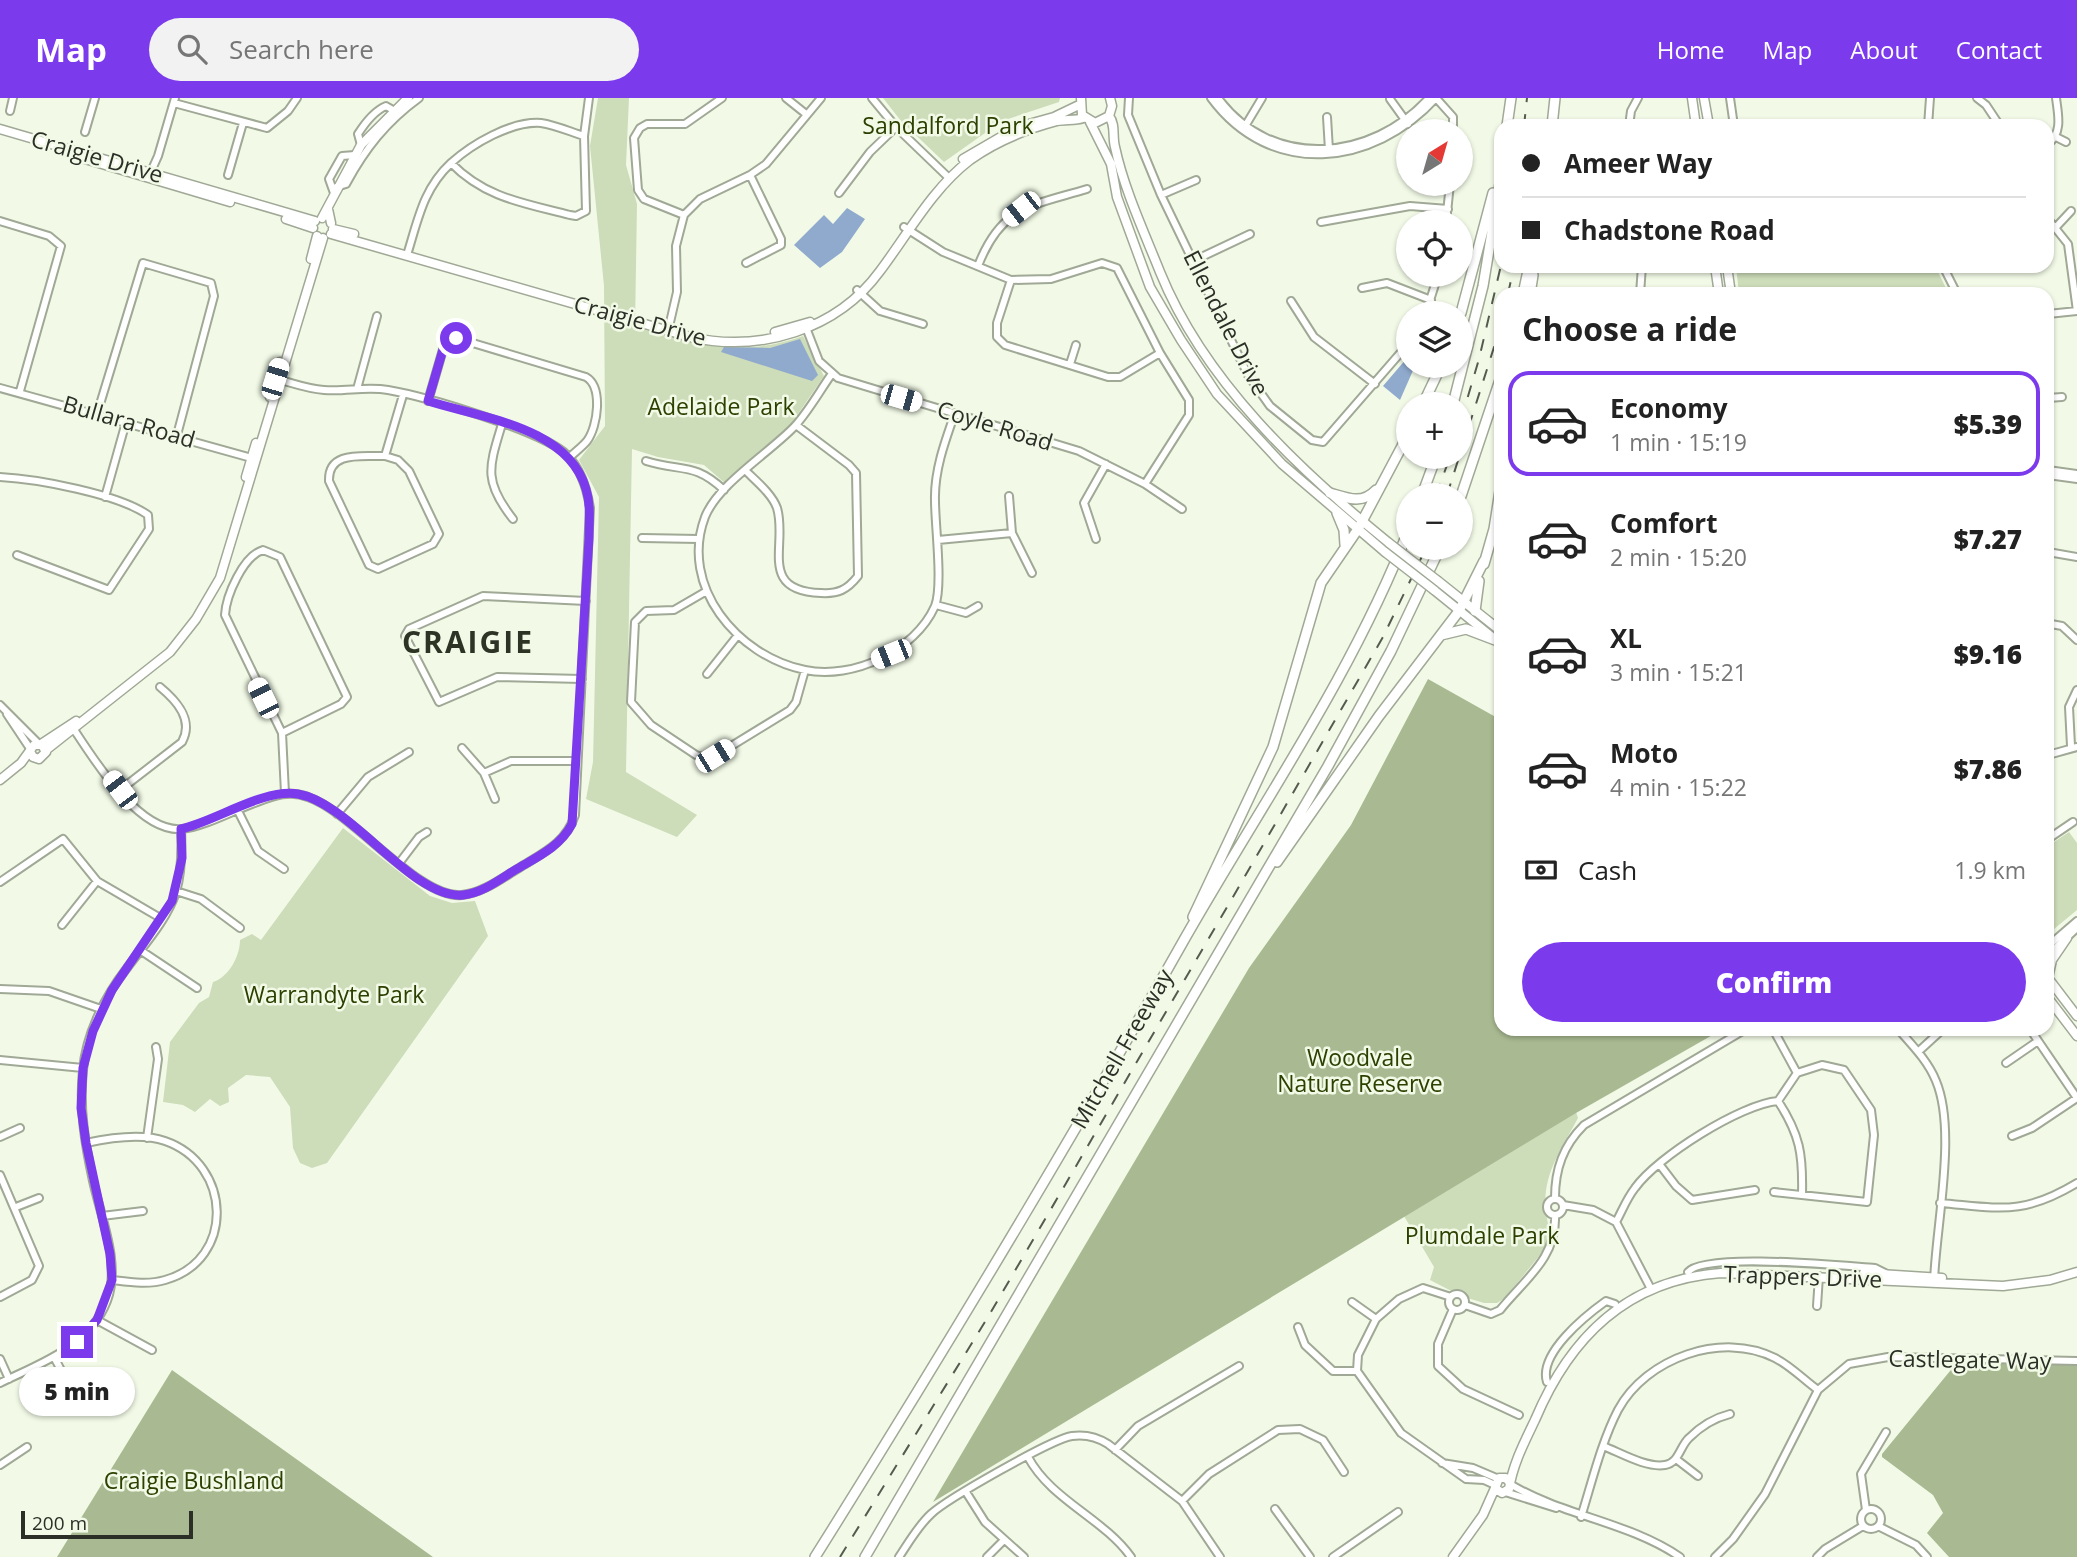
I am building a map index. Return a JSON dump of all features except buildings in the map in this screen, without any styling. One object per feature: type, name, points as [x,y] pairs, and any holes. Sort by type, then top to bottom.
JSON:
[{"type":"highway","points":[[1508,119],[1511,98]]},
{"type":"highway","points":[[1553,119],[1555,98]]},
{"type":"highway","points":[[1464,301],[1494,191]]},
{"type":"highway","points":[[1456,392],[1483,286],[1494,220]]},
{"type":"highway","points":[[1465,483],[1494,398]]},
{"type":"highway","points":[[1180,946],[1273,747],[1314,600],[1345,545],[1360,525],[1396,457]]},
{"type":"highway","points":[[1330,493],[1356,500],[1364,499],[1384,480]]},
{"type":"highway","points":[[1337,513],[1344,530],[1345,545]]},
{"type":"highway","points":[[1475,611],[1484,561],[1494,529]]},
{"type":"highway","name":"Mitchell Freeway","points":[[815,1557],[970,1310],[1130,1039],[1180,946],[1262,813],[1342,672],[1396,557]]},
{"type":"highway","name":"Mitchell Freeway","points":[[865,1557],[1263,877],[1391,651],[1434,560]]},
{"type":"highway","points":[[1263,877],[1288,848],[1379,716],[1462,607],[1484,561]]},
{"type":"highway","points":[[1440,636],[1462,629],[1494,638]]},
{"type":"main road","points":[[1110,98],[1112,106],[1109,116],[1113,121],[1114,145],[1162,278],[1189,326],[1258,423],[1360,525],[1434,590],[1462,607],[1475,611],[1494,633]]},
{"type":"main road","points":[[1704,98],[1708,119]]},
{"type":"main road","points":[[0,780],[30,750],[42,746],[72,727],[158,656],[190,619],[222,559],[335,190],[360,145],[406,99]]},
{"type":"main road","points":[[1692,99],[1695,119]]},
{"type":"main road","points":[[1080,101],[1087,120],[1111,164],[1117,197],[1150,287],[1181,341],[1217,394],[1250,432],[1337,513],[1360,525]]},
{"type":"main road","name":"Craigie Drive","points":[[0,129],[323,229],[669,328],[723,337],[804,327],[822,316],[859,291],[948,177],[972,152],[998,137],[1080,101]]},
{"type":"main road","name":"Craigie Drive","points":[[948,177],[996,144],[1058,121],[1100,122],[1109,116]]},
{"type":"main road","name":"Craigie Drive","points":[[0,134],[153,176]]},
{"type":"main road","points":[[1387,547],[1438,581],[1462,607],[1494,635]]},
{"type":"main road","points":[[0,786],[37,759],[44,757],[42,746]]},
{"type":"main road","points":[[30,750],[37,759]]},
{"type":"main road","points":[[2054,957],[2067,938]]},
{"type":"main road","points":[[2054,986],[2077,1016]]},
{"type":"main road","points":[[2054,1006],[2077,1036]]},
{"type":"main road","name":"Trappers Drive","points":[[1453,1557],[1483,1516],[1547,1382],[1578,1337],[1615,1304],[1688,1272],[1730,1268],[1889,1275],[1934,1280]]},
{"type":"main road","name":"Trappers Drive","points":[[1504,1493],[1510,1484],[1510,1472],[1544,1398],[1573,1350],[1606,1317],[1651,1287],[1709,1274],[2022,1285],[2077,1269]]},
{"type":"main road","points":[[1459,1557],[1504,1493],[1497,1483],[1506,1478],[1510,1484]]},
{"type":"street","points":[[10,111],[13,98]]},
{"type":"street","points":[[85,132],[95,98]]},
{"type":"street","points":[[153,176],[175,100],[243,123],[267,128],[274,125],[297,98]]},
{"type":"street","points":[[335,190],[346,184],[366,148],[388,122],[419,98]]},
{"type":"street","points":[[451,163],[476,186],[495,195],[576,216],[586,211],[588,204],[584,136],[589,98]]},
{"type":"street","points":[[684,215],[643,199],[638,191],[634,138],[639,128],[647,124],[685,124],[713,101],[722,98]]},
{"type":"street","points":[[786,98],[806,114]]},
{"type":"street","points":[[669,328],[677,292],[676,246],[684,215],[699,199],[750,175],[778,152],[821,98]]},
{"type":"street","points":[[872,98],[896,127],[948,177]]},
{"type":"street","name":"Ellendale Drive","points":[[1129,98],[1128,115],[1161,195],[1261,396],[1312,440],[1327,439],[1396,359]]},
{"type":"street","points":[[1211,98],[1244,127],[1280,148],[1329,152],[1370,146],[1396,130]]},
{"type":"street","points":[[1217,98],[1244,127]]},
{"type":"street","points":[[1244,127],[1262,98]]},
{"type":"street","points":[[1411,119],[1429,98]]},
{"type":"street","points":[[1412,119],[1436,98],[1453,119]]},
{"type":"street","points":[[1629,119],[1630,111],[1638,98]]},
{"type":"street","points":[[1730,98],[1733,119]]},
{"type":"street","points":[[1928,119],[1930,98]]},
{"type":"street","points":[[1976,98],[1986,105],[1995,119]]},
{"type":"street","points":[[2056,98],[2056,137],[2066,142]]},
{"type":"street","points":[[1390,100],[1404,119]]},
{"type":"street","points":[[1327,117],[1329,152]]},
{"type":"street","points":[[228,174],[243,123]]},
{"type":"street","points":[[408,253],[423,200],[438,175],[483,141],[520,126],[541,123],[584,136]]},
{"type":"street","points":[[839,193],[870,152],[896,127]]},
{"type":"street","points":[[746,263],[781,245],[750,175]]},
{"type":"street","points":[[1161,195],[1196,180]]},
{"type":"street","points":[[978,265],[988,239],[1021,209],[1087,189]]},
{"type":"street","points":[[1321,222],[1410,206],[1448,209],[1449,196]]},
{"type":"street","points":[[2057,226],[2071,211]]},
{"type":"street","points":[[0,221],[49,236],[61,246],[20,391]]},
{"type":"street","points":[[2054,224],[2068,244],[2077,311],[2054,313]]},
{"type":"street","points":[[907,228],[943,252],[1011,280],[1051,279],[1102,263],[1116,268],[1160,354],[1189,400],[1189,415],[1145,484]]},
{"type":"street","points":[[1193,261],[1250,234]]},
{"type":"street","points":[[96,414],[143,263],[211,283],[214,296],[177,435]]},
{"type":"street","points":[[1011,280],[997,323],[997,337],[1005,345],[1108,377],[1120,377],[1160,354]]},
{"type":"street","points":[[1362,288],[1387,283],[1431,300],[1435,287]]},
{"type":"street","points":[[859,291],[880,311],[923,324]]},
{"type":"street","points":[[1291,301],[1314,337],[1375,384]]},
{"type":"street","points":[[357,389],[358,377],[377,316]]},
{"type":"street","points":[[804,327],[819,361],[831,375],[796,425],[724,490],[706,514],[699,539],[698,563],[705,592],[738,635],[767,654],[805,670],[862,666],[891,654],[915,635],[936,605],[938,540],[934,500],[937,473],[955,413]]},
{"type":"street","points":[[428,401],[444,346],[450,339],[456,338],[586,377],[596,390],[594,422],[586,442],[570,457]]},
{"type":"street","points":[[1070,363],[1076,345]]},
{"type":"street","name":"Coyle Road","points":[[831,375],[1079,451],[1145,484],[1182,509]]},
{"type":"street","points":[[72,727],[131,806],[151,822],[181,829],[285,793],[310,797],[337,814],[429,885],[450,895],[483,889],[555,846],[568,832],[575,815],[590,508],[582,477],[570,457],[537,434],[390,390],[321,390],[278,379]]},
{"type":"street","name":"Bullara Road","points":[[0,388],[20,391],[254,459]]},
{"type":"street","points":[[385,456],[403,395]]},
{"type":"street","points":[[2054,398],[2062,397]]},
{"type":"street","points":[[105,497],[127,422]]},
{"type":"street","points":[[502,424],[489,472],[503,506],[513,519]]},
{"type":"street","points":[[746,471],[776,505],[779,518],[778,570],[785,579],[797,589],[818,593],[839,593],[850,586],[858,576],[856,473],[796,425]]},
{"type":"street","points":[[385,456],[398,460],[409,471],[439,534],[433,544],[378,569],[369,565],[329,481],[329,474],[334,462],[341,458],[385,456]]},
{"type":"street","points":[[646,461],[694,469],[707,474],[724,490]]},
{"type":"street","points":[[1096,539],[1084,503],[1106,464]]},
{"type":"street","points":[[2054,471],[2077,477]]},
{"type":"street","points":[[2054,475],[2077,477]]},
{"type":"street","points":[[0,477],[105,497],[132,504],[148,515],[149,529],[109,590],[17,555]]},
{"type":"street","points":[[1009,496],[1012,533],[1032,573]]},
{"type":"street","points":[[938,540],[1012,533]]},
{"type":"street","points":[[642,538],[699,539]]},
{"type":"street","points":[[282,733],[341,704],[347,697],[280,557],[263,550],[248,559],[228,600],[225,615],[282,733],[285,793]]},
{"type":"street","points":[[2054,553],[2077,557]]},
{"type":"street","points":[[705,592],[674,610],[646,611],[635,622],[631,702],[651,726],[696,755],[715,756],[790,710],[796,702],[805,670]]},
{"type":"street","points":[[582,679],[497,677],[439,702],[405,636],[410,629],[484,596],[586,601]]},
{"type":"street","points":[[936,605],[966,614],[978,606]]},
{"type":"street","points":[[2054,625],[2062,626],[2077,640]]},
{"type":"street","points":[[706,674],[738,635]]},
{"type":"street","points":[[120,790],[182,742],[187,733],[185,716],[171,696],[160,687]]},
{"type":"street","points":[[2054,753],[2074,747],[2069,707],[2077,690]]},
{"type":"street","points":[[0,705],[42,746]]},
{"type":"street","points":[[6,712],[30,750]]},
{"type":"street","points":[[462,748],[484,773],[495,799]]},
{"type":"street","points":[[337,814],[368,777],[410,752]]},
{"type":"street","points":[[484,773],[511,761],[577,761]]},
{"type":"street","points":[[237,809],[258,851],[284,869]]},
{"type":"street","points":[[2054,835],[2073,822]]},
{"type":"street","points":[[0,1383],[54,1357],[77,1342],[97,1320],[112,1280],[81,1108],[83,1068],[102,1009],[162,919],[176,891],[182,858],[181,829]]},
{"type":"street","points":[[400,862],[419,836],[427,832]]},
{"type":"street","points":[[0,882],[63,839],[97,881],[162,919]]},
{"type":"street","points":[[62,925],[97,881]]},
{"type":"street","points":[[176,891],[201,899],[240,928]]},
{"type":"street","points":[[2054,941],[2077,921]]},
{"type":"street","points":[[2054,950],[2077,928]]},
{"type":"street","points":[[140,950],[197,988]]},
{"type":"street","points":[[0,989],[49,991],[102,1009]]},
{"type":"street","points":[[1555,1215],[1548,1210],[1547,1205],[1555,1198],[1557,1168],[1571,1138],[1584,1125],[1733,1036]]},
{"type":"street","points":[[1777,1036],[1797,1073]]},
{"type":"street","points":[[1905,1036],[1919,1051],[1937,1082],[1945,1129],[1934,1280]]},
{"type":"street","points":[[1919,1051],[1935,1036]]},
{"type":"street","points":[[2012,1136],[2032,1128],[2077,1098],[2035,1036]]},
{"type":"street","points":[[2006,1063],[2038,1041]]},
{"type":"street","points":[[148,1138],[158,1059],[156,1047]]},
{"type":"street","points":[[0,1060],[83,1068]]},
{"type":"street","points":[[1774,1192],[1867,1202],[1874,1135],[1871,1110],[1844,1070],[1822,1065],[1797,1073],[1778,1101]]},
{"type":"street","points":[[1616,1222],[1635,1187],[1660,1165],[1716,1124],[1760,1102],[1778,1101]]},
{"type":"street","points":[[1778,1101],[1793,1125],[1803,1156],[1802,1194]]},
{"type":"street","points":[[0,1137],[20,1128]]},
{"type":"street","points":[[86,1143],[148,1138],[176,1145],[202,1165],[213,1183],[217,1198],[214,1234],[204,1253],[179,1275],[145,1283],[112,1280]]},
{"type":"street","points":[[1660,1165],[1676,1186],[1692,1200],[1755,1190]]},
{"type":"street","points":[[0,1175],[16,1207],[39,1271],[32,1280],[0,1297]]},
{"type":"street","points":[[1940,1203],[2018,1209],[2054,1197],[2077,1183]]},
{"type":"street","points":[[16,1207],[39,1198]]},
{"type":"street","points":[[1555,1198],[1563,1205],[1593,1210],[1616,1222],[1651,1287]]},
{"type":"street","points":[[1555,1215],[1561,1212],[1563,1205]]},
{"type":"street","points":[[102,1216],[143,1211]]},
{"type":"street","points":[[1465,1305],[1491,1314],[1500,1310],[1550,1250],[1556,1234],[1555,1215]]},
{"type":"street","points":[[1817,1306],[1819,1276]]},
{"type":"street","points":[[1465,1305],[1460,1294],[1451,1297],[1423,1288],[1399,1299],[1376,1319],[1358,1355],[1357,1371],[1401,1433],[1466,1479],[1497,1483]]},
{"type":"street","points":[[1451,1297],[1450,1305],[1453,1309]]},
{"type":"street","points":[[1353,1302],[1376,1319]]},
{"type":"street","points":[[1453,1309],[1460,1310],[1465,1305]]},
{"type":"street","points":[[1453,1309],[1438,1344],[1438,1366],[1463,1389],[1519,1415]]},
{"type":"street","points":[[97,1320],[152,1350]]},
{"type":"street","points":[[1298,1327],[1305,1345],[1333,1371],[1357,1371]]},
{"type":"street","points":[[1581,1517],[1603,1446],[1619,1408],[1652,1371],[1693,1352],[1738,1346],[1775,1358],[1818,1391]]},
{"type":"street","points":[[54,1357],[69,1385],[81,1390]]},
{"type":"street","name":"Castlegate Way","points":[[1714,1557],[1732,1539],[1765,1494],[1818,1391],[1849,1364],[1888,1357],[2077,1361]]},
{"type":"street","points":[[0,1359],[9,1379]]},
{"type":"street","points":[[1115,1450],[1138,1426],[1240,1366]]},
{"type":"street","points":[[1603,1446],[1650,1464],[1667,1465],[1676,1459],[1687,1439],[1713,1418],[1730,1413]]},
{"type":"street","points":[[1182,1501],[1209,1474],[1278,1430],[1300,1429],[1323,1440],[1344,1472]]},
{"type":"street","points":[[1863,1526],[1861,1516],[1866,1510],[1861,1475],[1886,1432]]},
{"type":"street","points":[[899,1557],[931,1514],[1056,1441],[1084,1435],[1098,1438],[1182,1501],[1220,1557]]},
{"type":"street","points":[[0,1465],[27,1447]]},
{"type":"street","points":[[1028,1457],[1051,1486],[1119,1540],[1131,1557]]},
{"type":"street","points":[[1676,1459],[1698,1476]]},
{"type":"street","points":[[1440,1463],[1473,1468],[1497,1483]]},
{"type":"street","points":[[1510,1484],[1558,1508],[1640,1536],[1680,1557]]},
{"type":"street","points":[[966,1492],[985,1522],[1003,1541],[1024,1557]]},
{"type":"street","points":[[1504,1493],[1558,1508]]},
{"type":"street","points":[[1275,1508],[1310,1557]]},
{"type":"street","points":[[1866,1510],[1879,1513],[1878,1526]]},
{"type":"street","points":[[1333,1557],[1398,1513]]},
{"type":"street","points":[[1818,1557],[1825,1549],[1863,1526],[1872,1529],[1878,1526]]},
{"type":"street","points":[[1878,1526],[1916,1545],[1927,1557]]},
{"type":"street","points":[[987,1557],[1003,1541]]},
{"type":"green space","name":"Adelaide Park","points":[[598,98],[629,98],[626,165],[637,204],[635,327],[677,339],[718,346],[760,346],[803,336],[824,376],[789,427],[726,484],[704,465],[658,457],[632,449],[626,772],[697,815],[677,837],[586,799],[593,762],[599,497],[579,460],[605,426],[604,286],[590,146]]},
{"type":"green space","name":"Sandalford Park","points":[[883,98],[1060,98],[1059,102],[1002,121],[944,162],[901,121]]},
{"type":"green space","points":[[1737,273],[1938,273],[1946,287],[1738,287]]},
{"type":"green space","name":"Woodvale Nature Reserve","points":[[1428,679],[1494,716],[1494,1036],[1711,1036],[1576,1113],[933,1502],[1249,968],[1351,825]]},
{"type":"green space","name":"Warrandyte Park","points":[[343,828],[430,896],[452,903],[475,901],[488,936],[327,1163],[312,1168],[300,1163],[293,1148],[290,1107],[270,1077],[246,1075],[228,1088],[229,1102],[220,1106],[210,1099],[195,1112],[183,1105],[163,1102],[170,1042],[199,1003],[209,997],[213,982],[224,976],[232,965],[240,940],[252,934],[261,940]]},
{"type":"green space","points":[[2069,832],[2077,843],[2077,910],[2054,929],[2054,842]]},
{"type":"green space","name":"Plumdale Park","points":[[1576,1112],[1578,1118],[1550,1173],[1547,1187],[1545,1201],[1551,1234],[1544,1250],[1505,1298],[1497,1303],[1484,1303],[1461,1296],[1430,1280],[1434,1267],[1404,1216]]},
{"type":"green space","points":[[1959,1360],[2077,1362],[2077,1557],[1949,1557],[1927,1533],[1943,1513],[1933,1495],[1882,1457],[1882,1454]]},
{"type":"green space","name":"Craigie Bushland","points":[[172,1370],[433,1557],[57,1557]]},
{"type":"water","points":[[847,208],[865,219],[842,252],[820,268],[794,245],[824,215],[833,224]]},
{"type":"water","points":[[800,339],[818,375],[812,381],[721,352],[724,347],[770,348]]},
{"type":"water","points":[[1396,371],[1396,378],[1410,378],[1404,392],[1396,392],[1396,397],[1383,386]]},
{"type":"railway","points":[[1525,119],[1527,98]]},
{"type":"railway","points":[[1496,287],[1499,273]]},
{"type":"railway","points":[[1510,287],[1512,273]]},
{"type":"railway","points":[[1469,392],[1494,295]]},
{"type":"railway","points":[[1451,483],[1494,347]]},
{"type":"railway","points":[[1440,483],[1446,469]]},
{"type":"railway","points":[[840,1557],[988,1317],[1237,890],[1383,637],[1420,560]]},
{"type":"district","name":"CRAIGIE","points":[[468,643]]},
{"type":"route","points":[[77,1342],[97,1320],[107,1300],[112,1280],[110,1254],[93,1182],[81,1108],[83,1068],[93,1031],[112,990],[172,901],[182,858],[181,829],[275,795],[285,793],[310,797],[325,805],[429,885],[450,895],[463,895],[483,889],[555,846],[572,824],[575,815],[589,538],[590,508],[587,491],[570,457],[537,434],[428,401],[444,346],[450,339],[456,338]]}]
